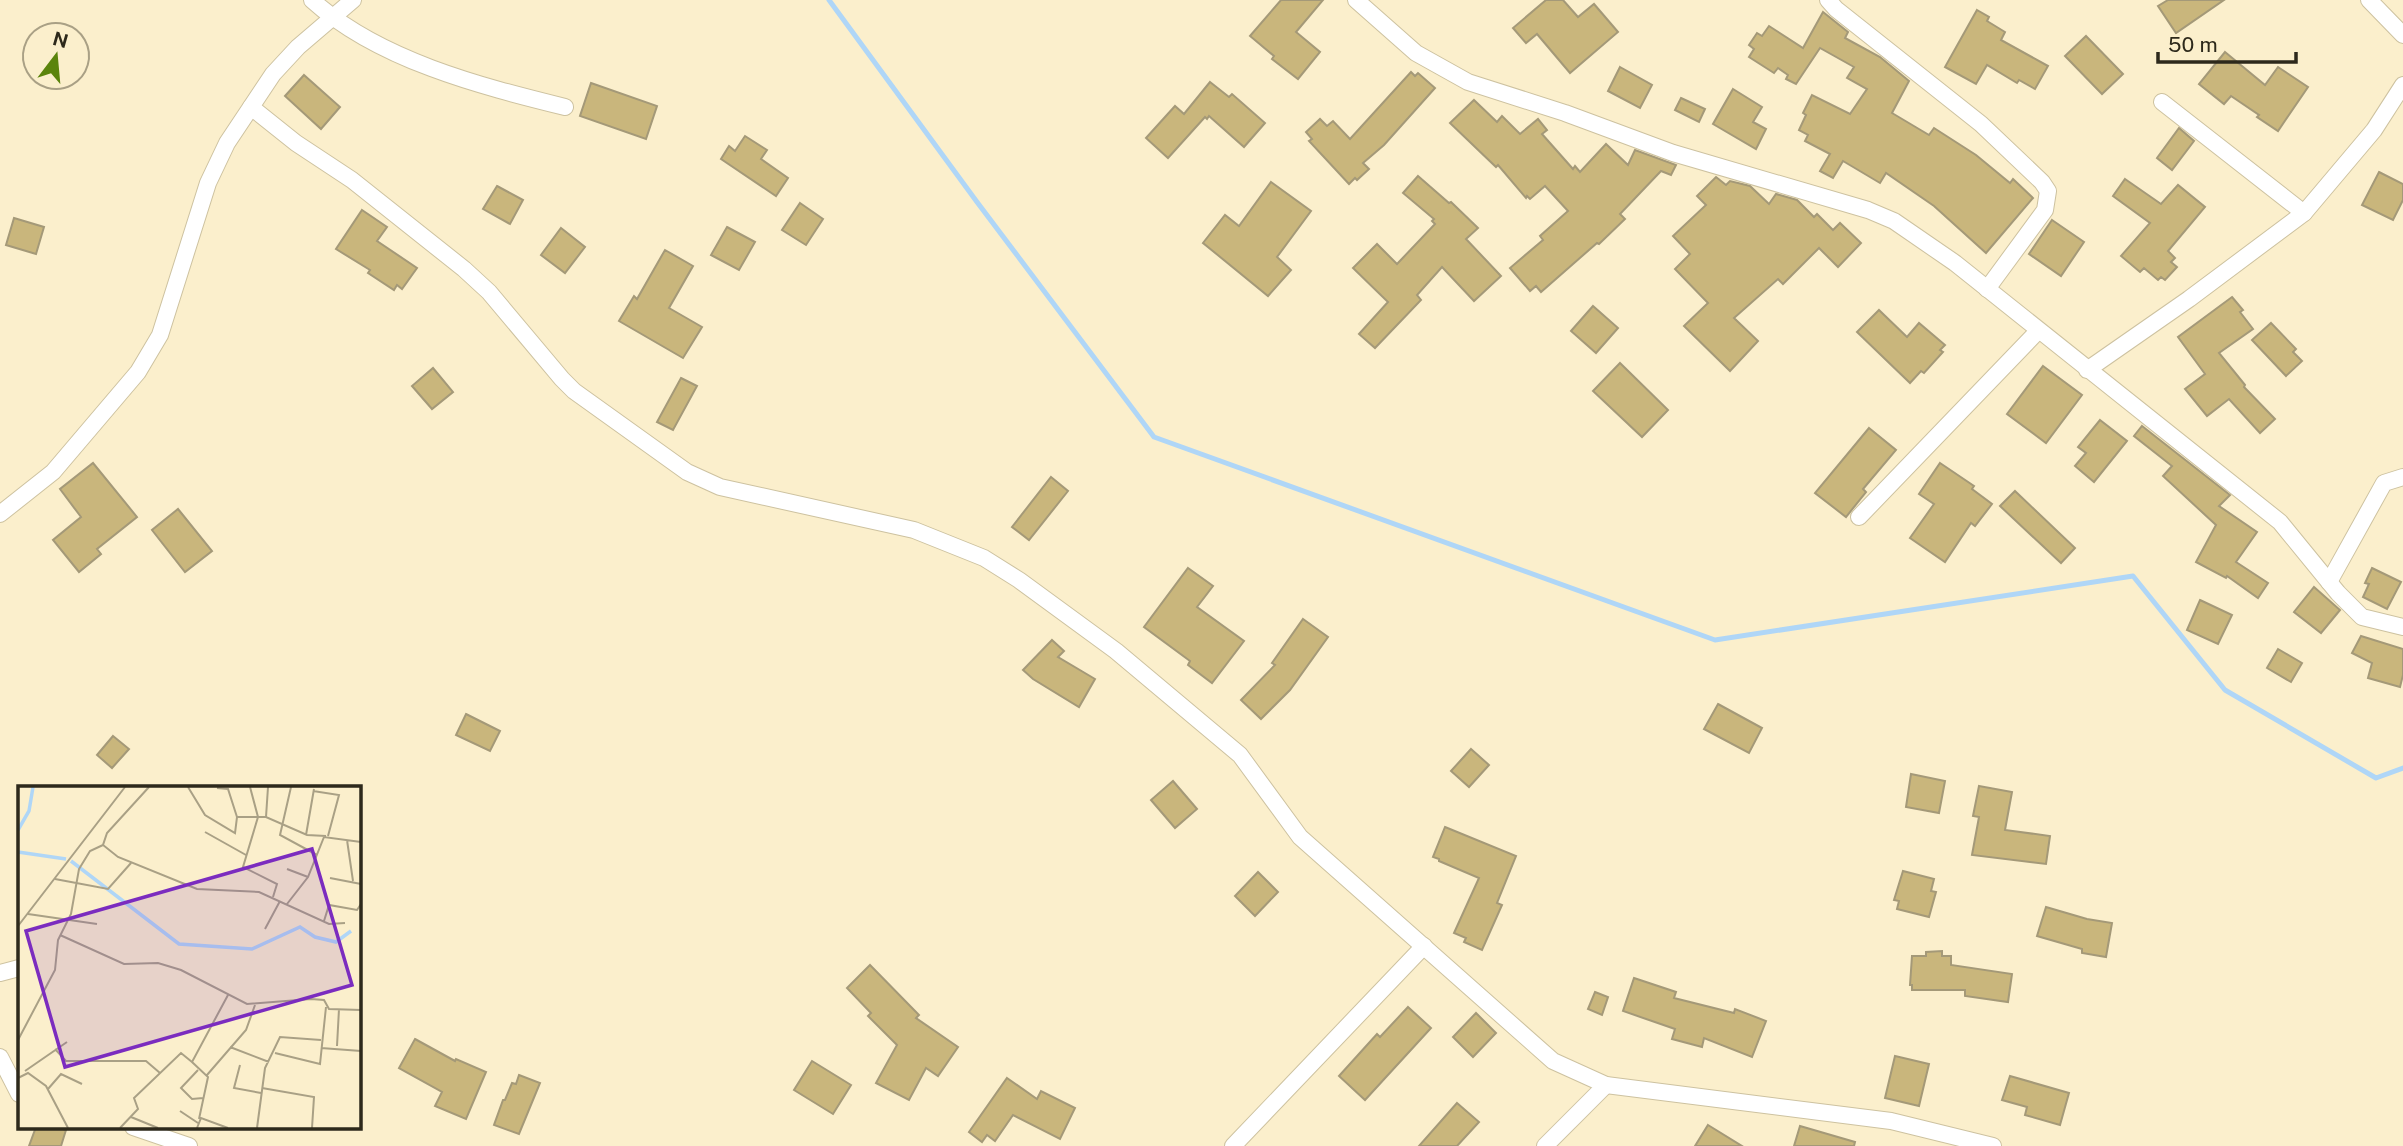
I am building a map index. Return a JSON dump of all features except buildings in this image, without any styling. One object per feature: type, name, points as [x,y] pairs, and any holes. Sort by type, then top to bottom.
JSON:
[{"type":"street","points":[[312,0],[332,18],[421,63],[495,89],[565,107]]},
{"type":"street","points":[[0,514],[53,472],[138,372],[160,335],[208,183],[226,143],[273,74],[298,47],[353,0]]},
{"type":"street","points":[[1356,0],[1416,53],[1468,82],[1565,113],[1673,153],[1868,210],[1894,221],[1955,263],[2280,522],[2329,582],[2362,617],[2403,627]]},
{"type":"street","points":[[1828,0],[1981,124],[2042,182],[2048,191],[2045,210],[1987,289]]},
{"type":"street","points":[[2369,0],[2403,35]]},
{"type":"street","points":[[2087,370],[2304,213],[2374,130],[2403,85]]},
{"type":"street","points":[[2162,102],[2304,213]]},
{"type":"street","points":[[251,107],[296,143],[352,180],[464,269],[489,292],[574,391],[687,472],[720,487],[914,530],[984,558],[1019,580],[1116,651],[1241,755],[1300,837],[1553,1061],[1606,1085],[1891,1121],[1993,1146]]},
{"type":"street","points":[[1859,517],[2038,331]]},
{"type":"street","points":[[2329,582],[2384,483],[2403,477]]},
{"type":"street","points":[[1233,1146],[1424,946]]},
{"type":"street","points":[[0,973],[18,968]]},
{"type":"street","points":[[0,1057],[18,1092]]},
{"type":"street","points":[[1545,1146],[1606,1085]]},
{"type":"street","points":[[136,1128],[189,1146]]},
{"type":"waterway","points":[[829,0],[1154,437],[1715,640],[2133,576],[2225,690],[2376,778],[2403,768]]}]
